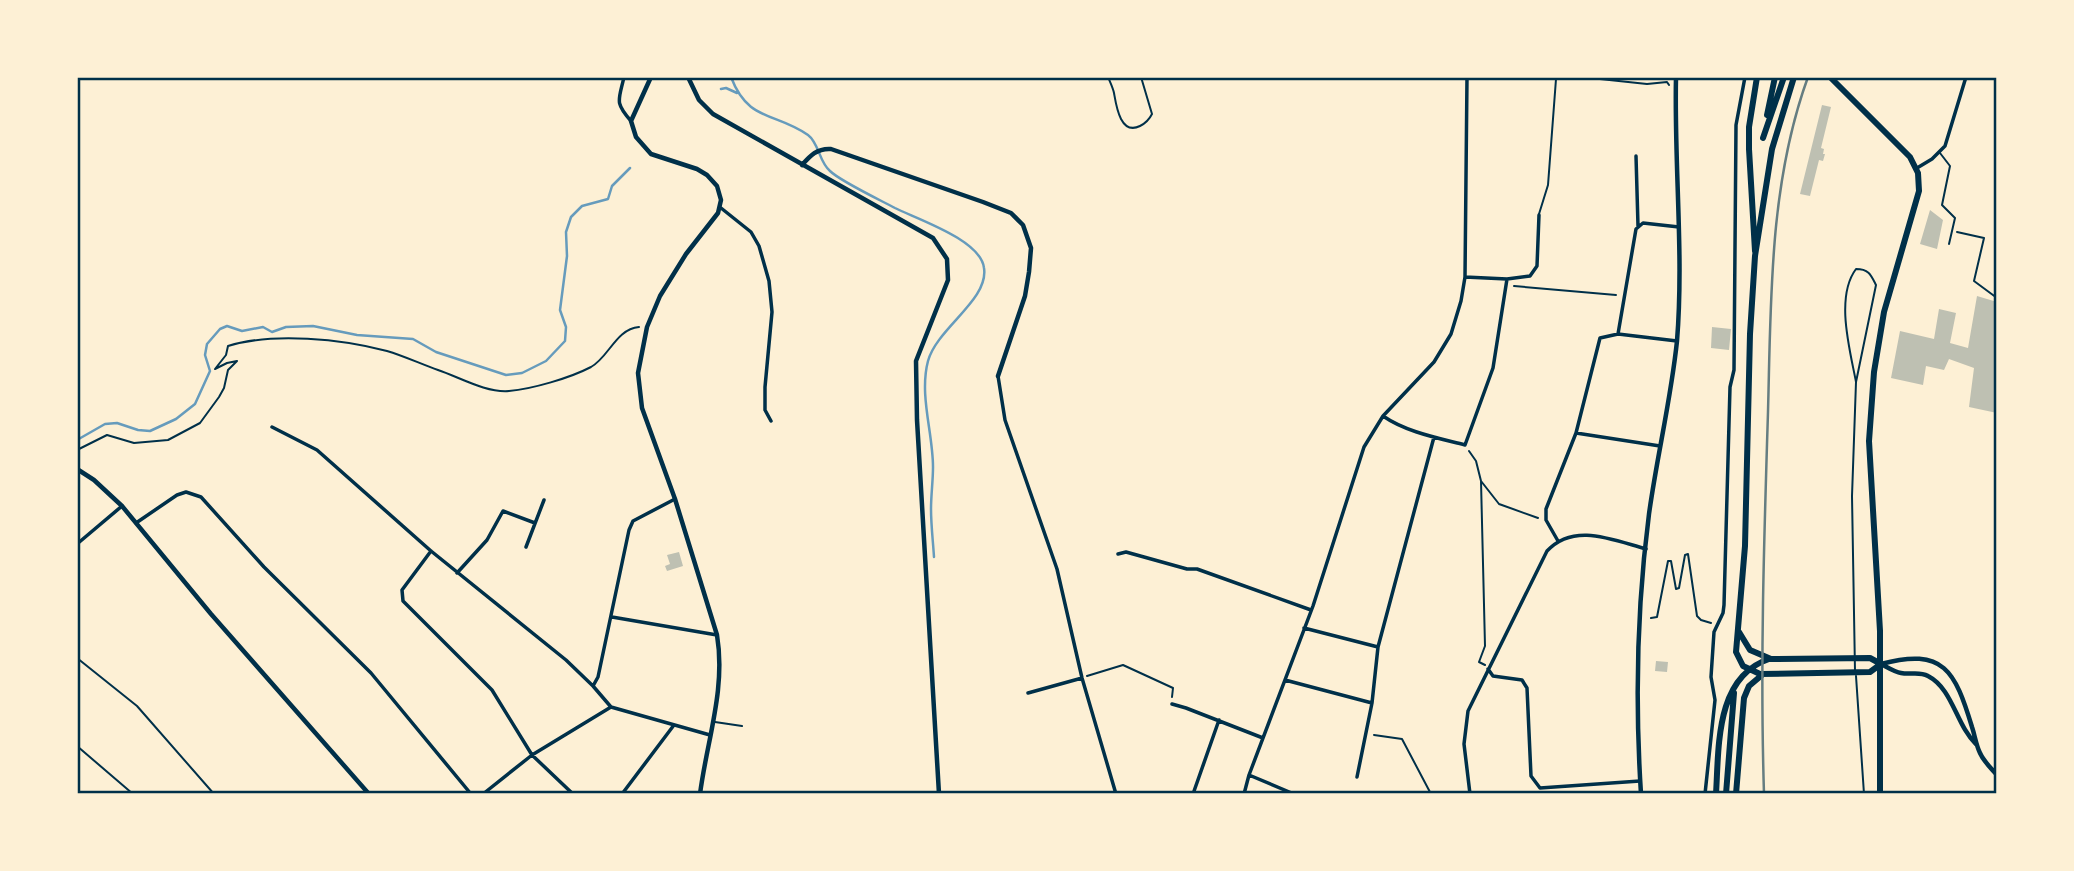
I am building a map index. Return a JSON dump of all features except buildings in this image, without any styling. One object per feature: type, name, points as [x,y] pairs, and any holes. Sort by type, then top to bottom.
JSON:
[{"type":"main road","points":[[1755,256],[1749,127],[1757,77]]},
{"type":"main road","points":[[1775,77],[1763,138],[1784,77]]},
{"type":"main road","points":[[1794,77],[1772,149],[1755,256],[1750,334],[1747,498],[1736,652],[1748,669],[1764,674],[1870,672],[1881,664]]},
{"type":"main road","points":[[1830,77],[1904,150],[1917,167],[1919,191],[1885,306],[1874,372],[1869,441],[1881,664],[1880,794]]},
{"type":"main road","points":[[1739,632],[1750,650],[1771,659]]},
{"type":"main road","points":[[1716,794],[1726,706],[1737,681],[1748,669],[1771,659],[1870,658],[1881,664]]},
{"type":"main road","points":[[1736,794],[1744,698],[1749,686],[1764,674]]},
{"type":"main road","points":[[1726,794],[1734,693]]},
{"type":"street","points":[[624,77],[618,100],[622,111],[632,121],[636,137],[651,154],[707,175],[717,186],[721,200],[720,208],[675,270],[660,296],[647,327],[640,354],[639,391],[642,408],[675,499],[717,635],[720,655],[720,691],[700,794]]},
{"type":"street","points":[[632,121],[651,77]]},
{"type":"street","points":[[688,77],[699,100],[713,114],[933,238],[947,259],[948,280],[916,362],[939,794]]},
{"type":"street","points":[[1244,794],[1334,544],[1360,455],[1383,416],[1434,362],[1451,334],[1465,277],[1467,77]]},
{"type":"street","points":[[1641,794],[1639,663],[1646,549],[1676,341],[1680,265],[1676,77]]},
{"type":"street","points":[[1705,794],[1715,700],[1711,677],[1714,632],[1724,605],[1730,387],[1733,381],[1734,359],[1737,200],[1734,180],[1738,104],[1745,77]]},
{"type":"street","points":[[1917,167],[1940,153],[1949,139],[1966,77]]},
{"type":"street","points":[[802,165],[812,154],[823,148],[831,149],[1011,213],[1023,225],[1031,248],[1029,272],[1025,296],[998,376],[1005,420],[1057,569],[1083,678],[1116,793],[1108,794]]},
{"type":"street","points":[[1618,334],[1638,226],[1636,156]]},
{"type":"street","points":[[720,208],[751,232],[759,246],[769,281],[772,312],[765,410],[771,421]]},
{"type":"street","points":[[1465,277],[1507,279],[1530,276],[1537,266],[1539,215]]},
{"type":"street","points":[[1638,226],[1643,223],[1679,228]]},
{"type":"street","points":[[1383,416],[1434,437],[1465,445],[1493,368],[1507,279]]},
{"type":"street","points":[[1558,541],[1546,520],[1546,509],[1576,433],[1600,338],[1618,334],[1676,341]]},
{"type":"street","points":[[272,426],[317,450],[457,573],[566,660],[611,707],[711,735]]},
{"type":"street","points":[[1576,433],[1660,446]]},
{"type":"street","points":[[1357,777],[1372,703],[1378,648],[1434,437]]},
{"type":"street","points":[[77,469],[101,486],[122,506],[211,614],[369,794]]},
{"type":"street","points":[[136,523],[177,495],[186,492],[201,497],[264,567],[371,673],[471,794]]},
{"type":"street","points":[[593,686],[598,677],[633,521],[675,499]]},
{"type":"street","points":[[526,547],[544,500]]},
{"type":"street","points":[[77,544],[122,506]]},
{"type":"street","points":[[457,573],[487,540],[503,511],[535,523]]},
{"type":"street","points":[[1470,794],[1464,744],[1468,711],[1542,560],[1558,541],[1571,536],[1592,535],[1646,549]]},
{"type":"street","points":[[431,551],[402,590],[403,601],[492,690],[532,755],[573,794]]},
{"type":"street","points":[[1118,554],[1126,552],[1187,569],[1196,569],[1311,610]]},
{"type":"street","points":[[612,617],[717,635]]},
{"type":"street","points":[[1304,628],[1378,648]]},
{"type":"street","points":[[1881,664],[1916,658],[1933,660],[1947,670],[1966,707],[1976,744],[1986,763],[1997,775]]},
{"type":"street","points":[[1881,664],[1901,673],[1916,672],[1929,676],[1942,687],[1966,734],[1976,744]]},
{"type":"street","points":[[1488,669],[1493,676],[1522,680],[1527,688],[1531,776],[1540,788],[1640,781]]},
{"type":"street","points":[[1028,693],[1083,678]]},
{"type":"street","points":[[1285,680],[1372,703]]},
{"type":"street","points":[[1172,705],[1263,738]]},
{"type":"street","points":[[483,794],[532,755],[611,707]]},
{"type":"street","points":[[1193,794],[1219,720]]},
{"type":"street","points":[[622,794],[674,724]]},
{"type":"street","points":[[1249,775],[1294,794]]},
{"type":"lane","points":[[1108,77],[1114,91],[1115,106],[1123,122],[1135,128],[1145,123],[1152,114],[1142,77]]},
{"type":"lane","points":[[1539,215],[1548,185],[1556,79]]},
{"type":"lane","points":[[1940,153],[1950,166],[1942,205],[1955,218],[1949,244]]},
{"type":"lane","points":[[1856,382],[1845,321],[1850,278],[1857,269],[1864,269],[1871,274],[1876,285],[1856,382],[1852,496],[1856,691],[1864,794]]},
{"type":"lane","points":[[714,722],[741,726]]},
{"type":"path","points":[[1581,77],[1647,84],[1667,82],[1676,98]]},
{"type":"path","points":[[1956,232],[1984,238],[1974,281],[1997,298]]},
{"type":"path","points":[[1507,286],[1624,296]]},
{"type":"path","points":[[77,450],[107,435],[134,443],[168,440],[200,423],[219,397],[228,370],[237,361],[226,363],[216,370],[226,355],[228,346],[244,341],[311,338],[387,351],[489,389],[507,391],[552,381],[590,368],[602,360],[612,344],[633,328],[647,327]]},
{"type":"path","points":[[1465,445],[1476,461],[1481,481],[1485,646],[1479,662],[1488,669]]},
{"type":"path","points":[[1481,481],[1499,504],[1546,520]]},
{"type":"path","points":[[1651,618],[1657,617],[1668,561],[1671,561],[1676,589],[1679,588],[1685,555],[1688,554],[1697,615],[1701,620],[1717,625]]},
{"type":"path","points":[[77,659],[137,706],[214,794]]},
{"type":"path","points":[[1083,678],[1123,665],[1173,688],[1172,705]]},
{"type":"path","points":[[1366,734],[1402,739],[1431,794]]},
{"type":"path","points":[[77,746],[133,794]]},
{"type":"waterway","points":[[731,77],[738,91],[754,109],[812,138],[823,163],[835,175],[895,208],[947,232],[972,248],[980,258],[984,268],[979,291],[941,337],[928,361],[925,387],[933,472],[931,515],[934,557]]},
{"type":"waterway","points":[[721,89],[726,88],[737,93]]},
{"type":"waterway","points":[[77,440],[105,424],[117,423],[150,431],[176,419],[195,404],[210,371],[205,355],[207,344],[220,329],[227,326],[242,331],[263,327],[272,332],[286,327],[313,326],[357,335],[413,339],[436,352],[506,375],[522,373],[546,361],[565,341],[566,327],[560,310],[567,256],[566,232],[571,217],[582,206],[608,199],[612,186],[630,168]]},
{"type":"railway","points":[[1764,794],[1763,603],[1774,243],[1786,159],[1808,77]]}]
